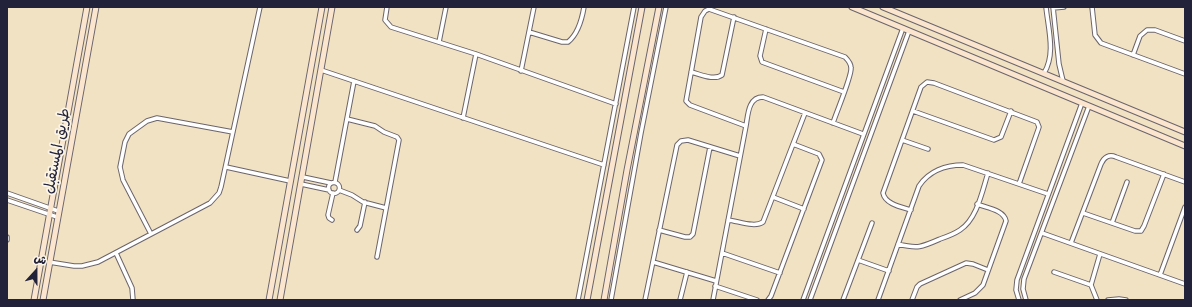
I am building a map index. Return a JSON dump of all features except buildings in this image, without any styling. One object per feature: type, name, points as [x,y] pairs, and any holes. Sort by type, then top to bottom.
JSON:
[{"type":"street","name":"طريق المستقبل","points":[[34,300],[87,7]]},
{"type":"street","name":"طريق المستقبل","points":[[43,300],[96,7]]},
{"type":"street","points":[[49,262],[82,266],[98,262],[210,203],[219,193],[222,187],[260,7]]},
{"type":"street","points":[[269,300],[322,7]]},
{"type":"street","points":[[280,300],[332,7]]},
{"type":"street","points":[[387,7],[385,20],[391,27],[476,54],[616,104]]},
{"type":"street","points":[[439,42],[446,7]]},
{"type":"street","points":[[521,71],[534,7]]},
{"type":"street","points":[[529,32],[562,42],[568,42],[580,24],[584,7]]},
{"type":"street","points":[[578,300],[634,7]]},
{"type":"street","points":[[587,300],[642,7]]},
{"type":"street","points":[[604,300],[627,170],[659,7]]},
{"type":"street","points":[[611,300],[666,7]]},
{"type":"street","points":[[852,7],[1185,146]]},
{"type":"street","points":[[883,7],[1185,132]]},
{"type":"street","points":[[1044,73],[1048,67],[1051,55],[1046,7]]},
{"type":"street","points":[[1063,81],[1059,64],[1053,8],[1064,7]]},
{"type":"street","points":[[1092,7],[1094,33],[1097,40],[1103,45],[1185,74]]},
{"type":"street","points":[[746,126],[688,103],[686,98],[702,13],[709,9],[845,57],[850,64],[851,69],[833,123]]},
{"type":"street","points":[[692,72],[714,78],[722,75],[734,17]]},
{"type":"street","points":[[1048,25],[1055,24]]},
{"type":"street","points":[[804,300],[903,28]]},
{"type":"street","points":[[766,29],[760,56],[762,62],[844,92]]},
{"type":"street","points":[[1133,55],[1140,36],[1149,30],[1155,30],[1185,41]]},
{"type":"street","points":[[810,300],[909,31]]},
{"type":"street","points":[[463,118],[476,54]]},
{"type":"street","points":[[321,70],[604,165]]},
{"type":"street","points":[[329,190],[329,185],[333,182],[354,82]]},
{"type":"street","points":[[911,210],[889,202],[884,197],[883,193],[922,87],[927,82],[1034,120],[1038,124],[1039,127],[1019,184]]},
{"type":"street","points":[[713,300],[746,126],[751,105],[754,100],[760,97],[864,134]]},
{"type":"street","points":[[1019,300],[1016,284],[1082,103]]},
{"type":"street","points":[[1026,300],[1023,284],[1090,106]]},
{"type":"street","points":[[913,111],[994,140],[1001,137],[1011,112]]},
{"type":"street","points":[[728,220],[756,225],[761,224],[764,220],[804,113]]},
{"type":"street","points":[[151,234],[120,173],[120,160],[129,134],[147,121],[157,118],[233,132]]},
{"type":"street","points":[[347,119],[375,126],[384,132],[397,137],[398,139],[377,256]]},
{"type":"street","points":[[645,300],[676,145],[685,140],[740,156]]},
{"type":"street","points":[[902,140],[928,149]]},
{"type":"street","points":[[768,300],[780,273],[822,158],[817,153],[793,144]]},
{"type":"street","points":[[659,230],[685,237],[690,237],[693,234],[710,147]]},
{"type":"street","points":[[1071,243],[1105,157],[1116,156],[1185,182]]},
{"type":"street","points":[[878,300],[922,182],[932,173],[939,169],[954,165],[963,165],[1048,194]]},
{"type":"street","points":[[226,167],[290,181]]},
{"type":"street","points":[[898,244],[917,248],[955,233],[966,225],[971,219],[988,173]]},
{"type":"street","points":[[1082,212],[1138,232],[1143,229],[1164,174]]},
{"type":"street","points":[[302,177],[333,182],[339,185],[339,190]]},
{"type":"street","points":[[1112,223],[1127,182]]},
{"type":"street","points":[[301,184],[329,190],[333,193]]},
{"type":"street","points":[[339,190],[365,202],[386,208]]},
{"type":"street","points":[[333,193],[336,193],[339,190]]},
{"type":"street","points":[[7,193],[58,211]]},
{"type":"street","points":[[332,220],[328,215],[333,193]]},
{"type":"street","points":[[773,197],[804,209]]},
{"type":"street","points":[[7,200],[57,217]]},
{"type":"street","points":[[357,230],[360,226],[365,202]]},
{"type":"street","points":[[960,300],[978,290],[983,285],[1005,224],[1005,218],[1001,213],[977,204]]},
{"type":"street","points":[[1160,275],[1183,216],[1185,207]]},
{"type":"street","points":[[1041,214],[1048,216]]},
{"type":"street","points":[[843,300],[872,222]]},
{"type":"street","points":[[1042,233],[1185,284]]},
{"type":"street","points":[[116,253],[132,288],[133,300]]},
{"type":"street","points":[[722,253],[780,273]]},
{"type":"street","points":[[1097,300],[1091,285],[1100,254]]},
{"type":"street","points":[[858,260],[889,271]]},
{"type":"street","points":[[653,262],[687,272],[757,300]]},
{"type":"street","points":[[912,300],[915,290],[920,284],[966,263],[988,270]]},
{"type":"street","points":[[680,300],[687,272]]},
{"type":"street","points":[[1054,272],[1091,285]]},
{"type":"street","points":[[1108,300],[1126,300]]}]
